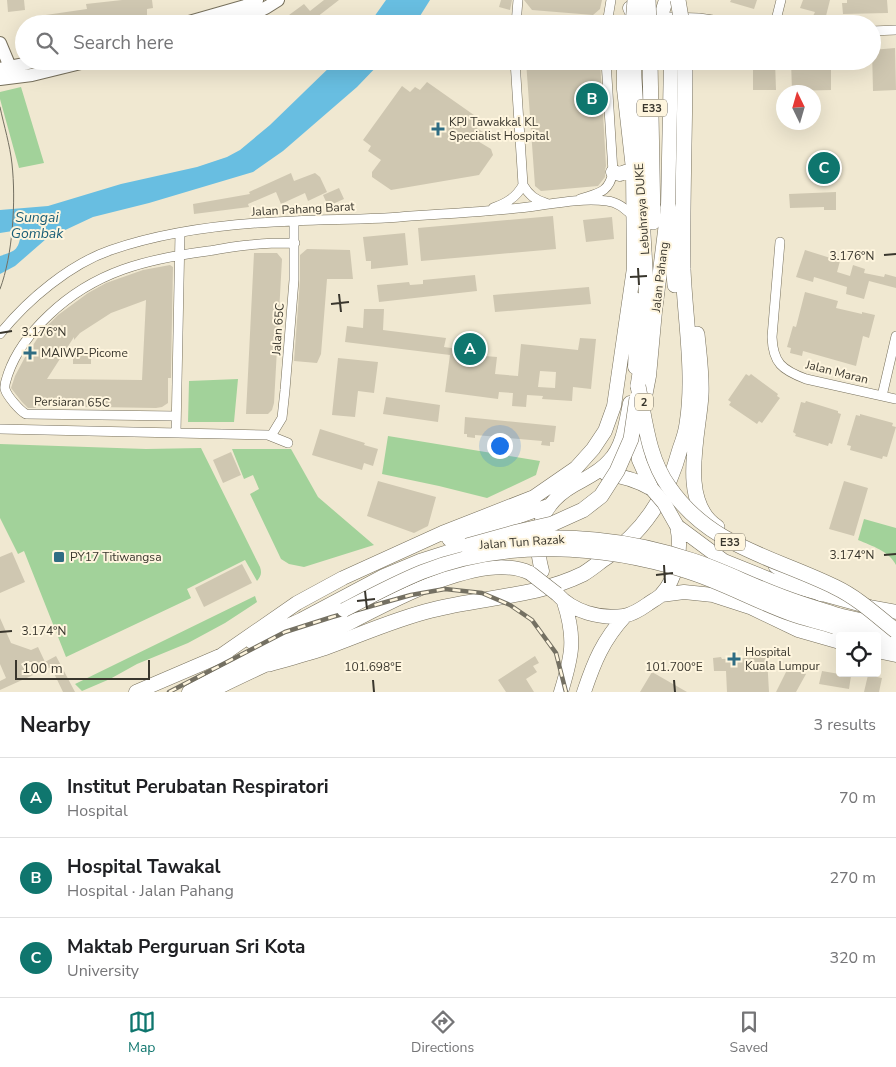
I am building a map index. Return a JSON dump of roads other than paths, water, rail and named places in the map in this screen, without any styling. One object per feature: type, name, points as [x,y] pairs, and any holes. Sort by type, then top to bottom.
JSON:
[{"type":"highway","points":[[634,15],[635,0]]},
{"type":"highway","points":[[648,0],[648,15]]},
{"type":"highway","points":[[675,15],[678,0]]},
{"type":"highway","name":"Lebuhraya DUKE","points":[[634,70],[647,303],[638,386]]},
{"type":"highway","name":"Lebuhraya DUKE","points":[[650,70],[655,312]]},
{"type":"highway","points":[[269,664],[323,648],[432,610],[472,601],[521,594],[559,584],[584,573],[618,550],[638,532],[652,515],[675,468],[687,424],[689,350],[683,269],[686,70]]},
{"type":"highway","points":[[668,207],[675,296],[689,350]]},
{"type":"highway","points":[[684,238],[690,270],[701,368],[700,411],[693,466],[696,494],[702,510],[709,522],[821,594]]},
{"type":"highway","name":"E33","points":[[467,546],[552,524],[583,510],[601,496],[617,471],[631,439],[638,386]]},
{"type":"highway","name":"E33","points":[[638,386],[649,443],[656,463],[668,486],[691,515],[716,534],[751,553],[854,597],[896,629]]},
{"type":"main road","points":[[214,15],[245,6],[257,0]]},
{"type":"main road","points":[[253,15],[266,9],[278,0]]},
{"type":"main road","points":[[627,0],[633,15]]},
{"type":"main road","points":[[625,15],[627,0]]},
{"type":"main road","points":[[661,15],[667,0]]},
{"type":"main road","points":[[667,0],[672,15]]},
{"type":"main road","points":[[0,43],[8,71]]},
{"type":"main road","points":[[8,71],[32,75],[53,70]]},
{"type":"main road","name":"Jalan Pahang","points":[[590,476],[610,461],[617,450],[631,398],[636,357],[637,326],[632,168],[624,89],[624,70]]},
{"type":"main road","name":"Jalan Pahang","points":[[652,489],[639,460],[637,446],[650,376],[655,312],[668,207],[671,70]]},
{"type":"main road","points":[[0,78],[8,71]]},
{"type":"main road","points":[[613,172],[620,174],[632,168]]},
{"type":"main road","points":[[219,657],[297,603],[343,578],[442,532],[534,497],[576,468],[605,432],[614,406],[634,268]]},
{"type":"main road","name":"2","points":[[607,474],[640,482],[652,489],[664,503],[677,526],[679,550],[673,577],[661,595],[639,610],[625,616],[603,616],[586,613],[560,598],[536,572],[539,525],[548,506],[571,486],[590,476],[607,474]]},
{"type":"main road","points":[[400,553],[483,529],[548,506]]},
{"type":"main road","points":[[677,526],[724,561],[771,580],[896,612]]},
{"type":"main road","points":[[483,529],[507,537],[510,545],[509,554],[496,568]]},
{"type":"main road","name":"Jalan Tun Razak","points":[[189,692],[340,606],[384,576],[420,560],[467,546],[506,540],[566,538],[605,540],[640,545],[693,560],[786,598],[861,632]]},
{"type":"main road","name":"Jalan Tun Razak","points":[[136,692],[423,571],[470,557],[508,551],[568,550],[640,559],[687,572],[791,614],[896,629]]},
{"type":"main road","points":[[724,561],[706,563],[699,570],[698,575],[702,589],[713,595],[750,607],[798,630],[836,641]]},
{"type":"main road","points":[[209,692],[269,664],[407,594],[469,572],[514,567],[536,572]]},
{"type":"main road","points":[[661,595],[684,592],[713,595]]},
{"type":"main road","name":"2","points":[[560,598],[570,624],[572,649],[561,692]]},
{"type":"main road","name":"2","points":[[584,692],[600,650],[612,630],[625,616]]},
{"type":"main road","points":[[881,638],[896,641]]},
{"type":"main road","points":[[881,652],[896,655]]},
{"type":"street","points":[[517,15],[518,0]]},
{"type":"street","points":[[608,15],[611,0]]},
{"type":"street","points":[[777,15],[781,0]]},
{"type":"street","points":[[881,31],[896,30]]},
{"type":"street","points":[[516,70],[523,185],[537,201],[548,203]]},
{"type":"street","points":[[572,202],[608,188],[611,183],[613,172],[607,70]]},
{"type":"street","points":[[488,210],[510,201],[523,185]]},
{"type":"street","name":"Jalan Pahang Barat","points":[[0,334],[22,308],[67,273],[91,259],[126,245],[180,233],[245,224],[409,217],[572,202],[613,202],[621,205],[633,216]]},
{"type":"street","name":"Jalan 65C","points":[[271,436],[282,418],[294,280],[294,221]]},
{"type":"street","points":[[176,433],[180,233]]},
{"type":"street","name":"Jalan Maran","points":[[780,242],[772,337],[773,352],[776,359],[782,367],[794,374],[896,399]]},
{"type":"street","points":[[181,254],[249,245],[295,243]]},
{"type":"street","name":"Persiaran 65C","points":[[176,416],[26,414],[20,412],[5,390],[9,371],[23,346],[40,324],[58,307],[94,282],[108,275],[140,263],[181,254]]},
{"type":"street","points":[[882,396],[896,336]]},
{"type":"street","points":[[1,429],[271,436],[288,443]]},
{"type":"water","points":[[386,0],[430,0],[421,15],[375,15]]},
{"type":"water","name":"Sungai Gombak","points":[[327,70],[373,70],[357,87],[283,151],[253,172],[149,203],[93,217],[46,239],[15,266],[0,274],[0,256],[15,250],[19,244],[21,234],[19,230],[0,233],[0,210],[48,206],[121,184],[197,167],[227,157],[240,150],[270,125]]},
{"type":"tram line","points":[[0,107],[11,157],[14,194],[11,244],[0,289]]},
{"type":"railway","points":[[169,692],[285,632],[411,595],[445,589],[482,593],[510,605],[532,620],[556,653],[566,692]]},
{"type":"place","name":"Hospital Tawakal","points":[[592,99]]},
{"type":"place","name":"KPJ Tawakkal KL Specialist Hospital","points":[[438,129]]},
{"type":"place","name":"Maktab Perguruan Sri Kota","points":[[824,168]]},
{"type":"place","name":"Institut Perubatan Respiratori","points":[[470,349]]},
{"type":"place","name":"MAIWP-Picome","points":[[30,353]]},
{"type":"place","name":"PY17 Titiwangsa","points":[[59,557]]},
{"type":"place","name":"Hospital Kuala Lumpur","points":[[734,659]]}]
